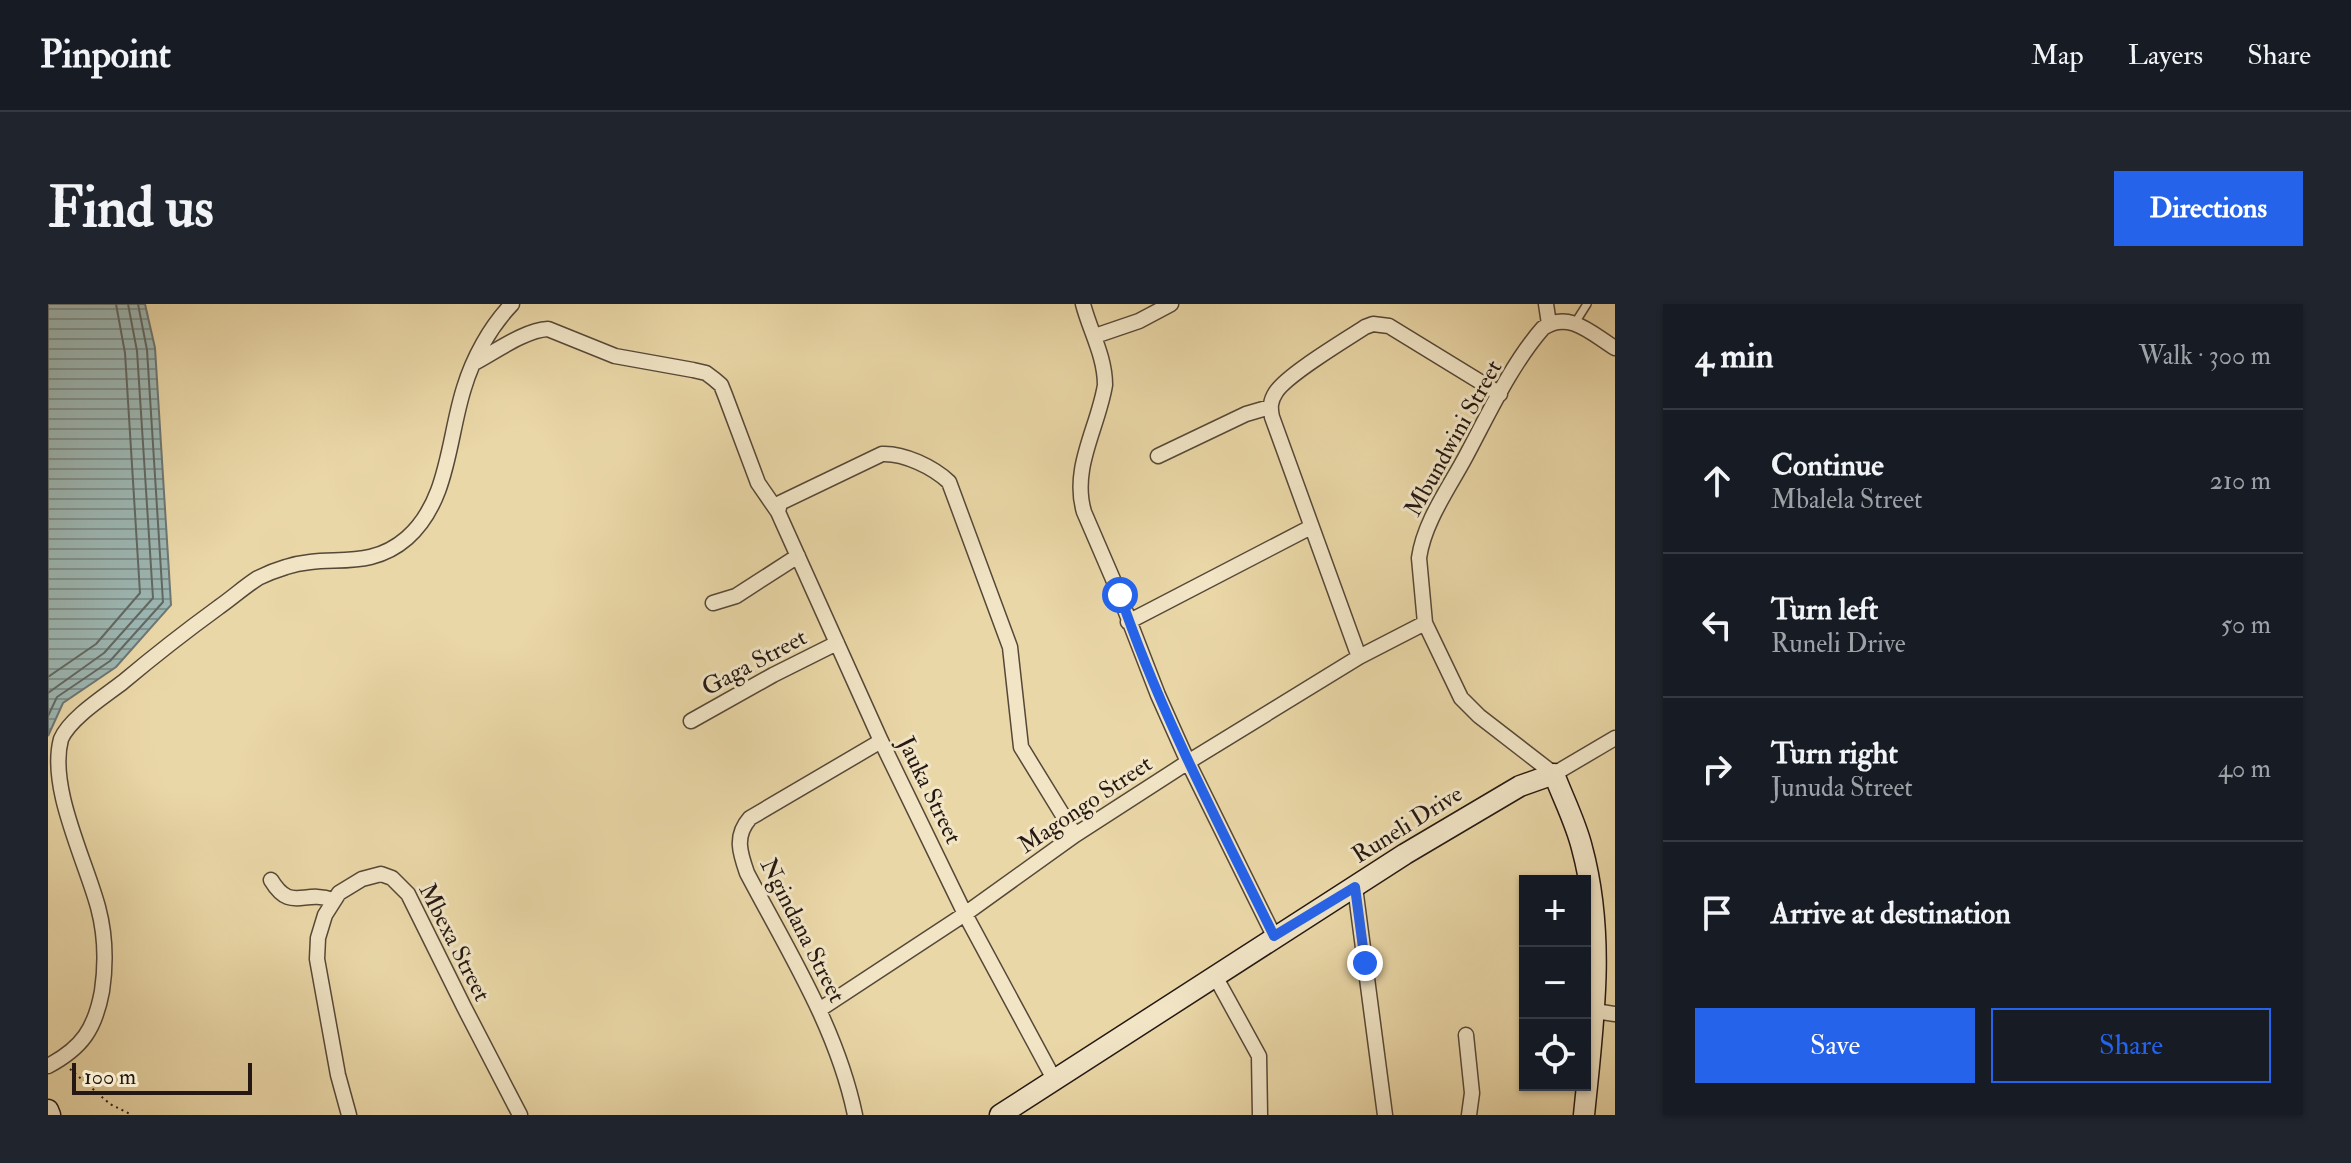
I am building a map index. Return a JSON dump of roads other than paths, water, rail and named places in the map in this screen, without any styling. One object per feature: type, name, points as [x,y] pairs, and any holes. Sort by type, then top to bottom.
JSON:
[{"type":"street","points":[[54,1063],[84,1038],[94,1023],[104,976],[99,911],[63,810],[57,784],[55,759],[63,735],[91,708],[174,641],[259,577],[301,562],[353,561],[379,556],[410,535],[439,490],[459,403],[474,363],[493,329],[512,304]]},
{"type":"street","points":[[1083,304],[1095,336],[1105,385],[1081,469],[1080,499],[1153,684],[1274,936]]},
{"type":"street","points":[[1095,336],[1128,326],[1171,304]]},
{"type":"street","points":[[1546,304],[1549,324],[1571,321],[1615,348]]},
{"type":"street","points":[[1359,657],[1270,407],[1276,391],[1373,324],[1389,326],[1500,394]]},
{"type":"street","name":"Mbundwini Street","points":[[1549,324],[1535,338],[1500,394],[1429,524],[1420,548],[1419,577],[1425,623],[1453,684],[1469,707],[1554,774]]},
{"type":"street","name":"Jauka Street","points":[[474,363],[528,334],[548,329],[615,356],[706,373],[721,385],[758,483],[778,512],[881,741],[965,914],[1055,1081]]},
{"type":"street","points":[[1158,456],[1246,414],[1270,407]]},
{"type":"street","points":[[778,512],[784,499],[882,454],[897,455],[931,469],[949,482],[1010,647],[1021,747],[1075,835]]},
{"type":"street","points":[[1128,622],[1311,527]]},
{"type":"street","points":[[713,603],[736,596],[798,556]]},
{"type":"street","name":"Magongo Street","points":[[819,1010],[965,914],[1075,835],[1188,762],[1359,657],[1425,623]]},
{"type":"street","name":"Gaga Street","points":[[691,721],[837,643]]},
{"type":"street","points":[[1584,1115],[1605,1012],[1586,864],[1554,774],[1615,738]]},
{"type":"street","name":"Ngindana Street","points":[[855,1115],[839,1055],[819,1010],[747,873],[740,851],[740,836],[750,818],[881,741]]},
{"type":"street","name":"Runeli Drive","points":[[1000,1115],[1405,854],[1510,791],[1554,774]]},
{"type":"street","name":"Mbexa Street","points":[[333,900],[339,893],[372,875],[381,874],[392,878],[408,894],[520,1115]]},
{"type":"street","points":[[271,880],[287,898],[317,896],[333,900],[318,938],[317,959],[338,1075],[349,1115]]},
{"type":"street","points":[[1355,887],[1385,1115]]},
{"type":"street","points":[[1215,976],[1259,1056],[1260,1115]]},
{"type":"street","points":[[1466,1035],[1472,1093],[1469,1115]]},
{"type":"lane","points":[[1575,323],[1587,304]]},
{"type":"water","points":[[48,304],[145,304],[155,348],[171,605],[116,667],[63,703],[48,736]]}]
